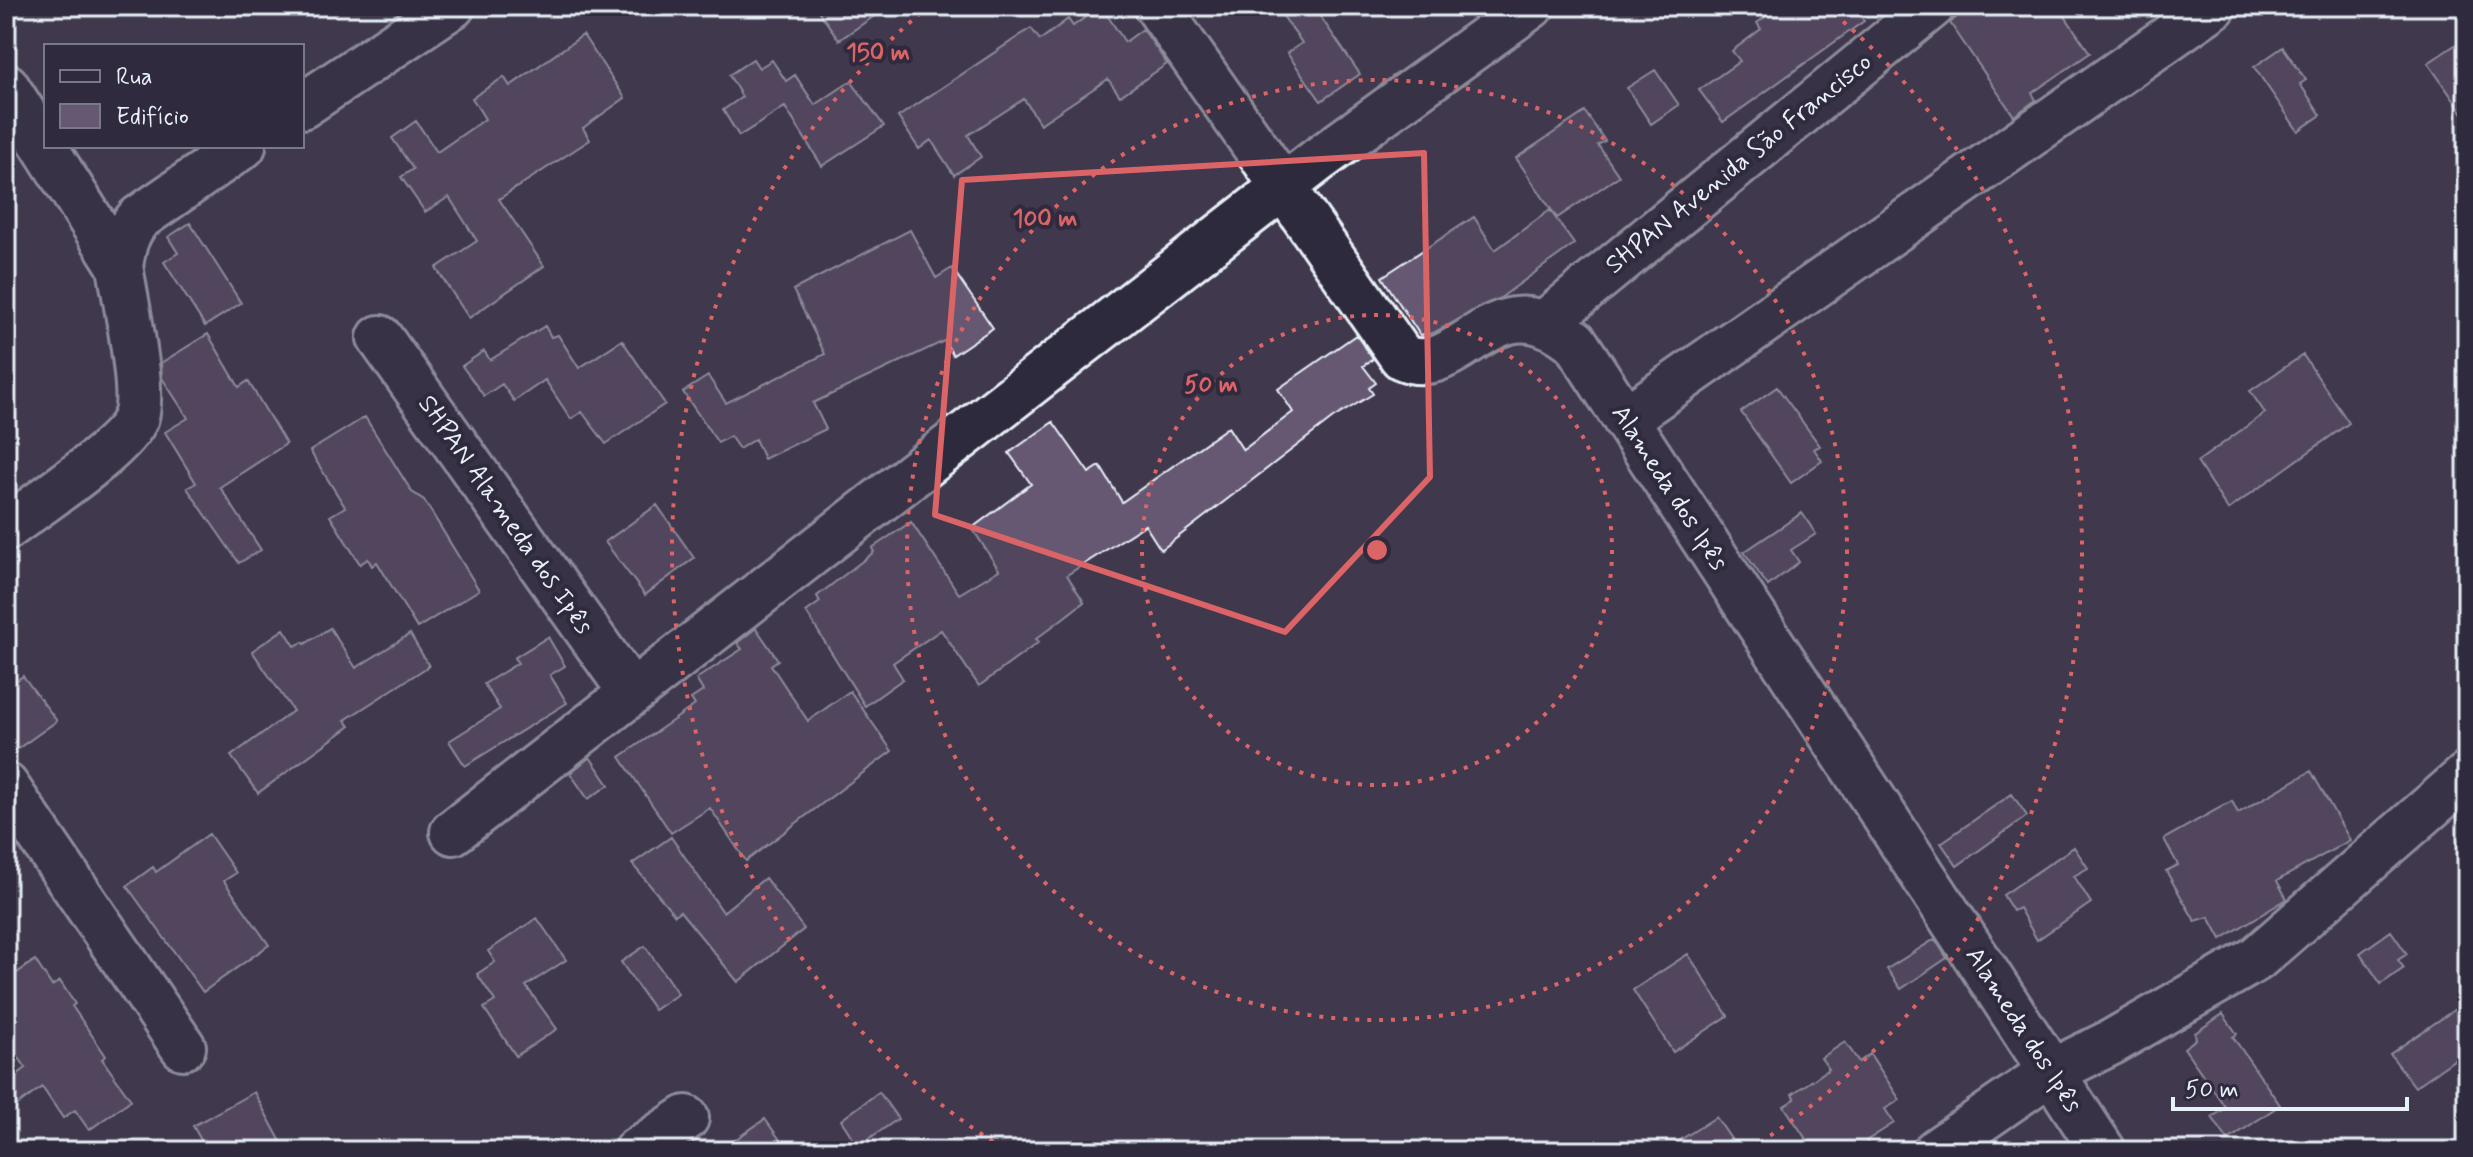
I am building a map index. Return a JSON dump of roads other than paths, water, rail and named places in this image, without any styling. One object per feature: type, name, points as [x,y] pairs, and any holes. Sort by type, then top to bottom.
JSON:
[{"type":"street","points":[[304,105],[452,6]]},
{"type":"street","points":[[1157,6],[1402,357],[1412,362],[1432,361],[1512,319],[1546,322]]},
{"type":"street","points":[[453,832],[1283,189],[1531,6]]},
{"type":"street","name":"SHPAN Avenida São Francisco","points":[[1546,322],[1932,6]]},
{"type":"street","points":[[1625,419],[2214,6]]},
{"type":"street","points":[[6,86],[44,146]]},
{"type":"street","points":[[45,148],[120,266]]},
{"type":"street","points":[[6,528],[94,461],[133,423],[138,401],[120,266],[123,245],[139,218],[240,148]]},
{"type":"street","name":"Alameda dos Ipês","points":[[1546,322],[1575,342],[2049,1073],[2103,1151]]},
{"type":"street","name":"SHPAN Alameda dos Ipês","points":[[380,338],[631,692]]},
{"type":"street","points":[[1936,1151],[2049,1073],[2112,1042],[2256,959],[2467,775]]},
{"type":"street","points":[[6,786],[183,1047]]},
{"type":"street","points":[[636,1151],[686,1118]]}]
